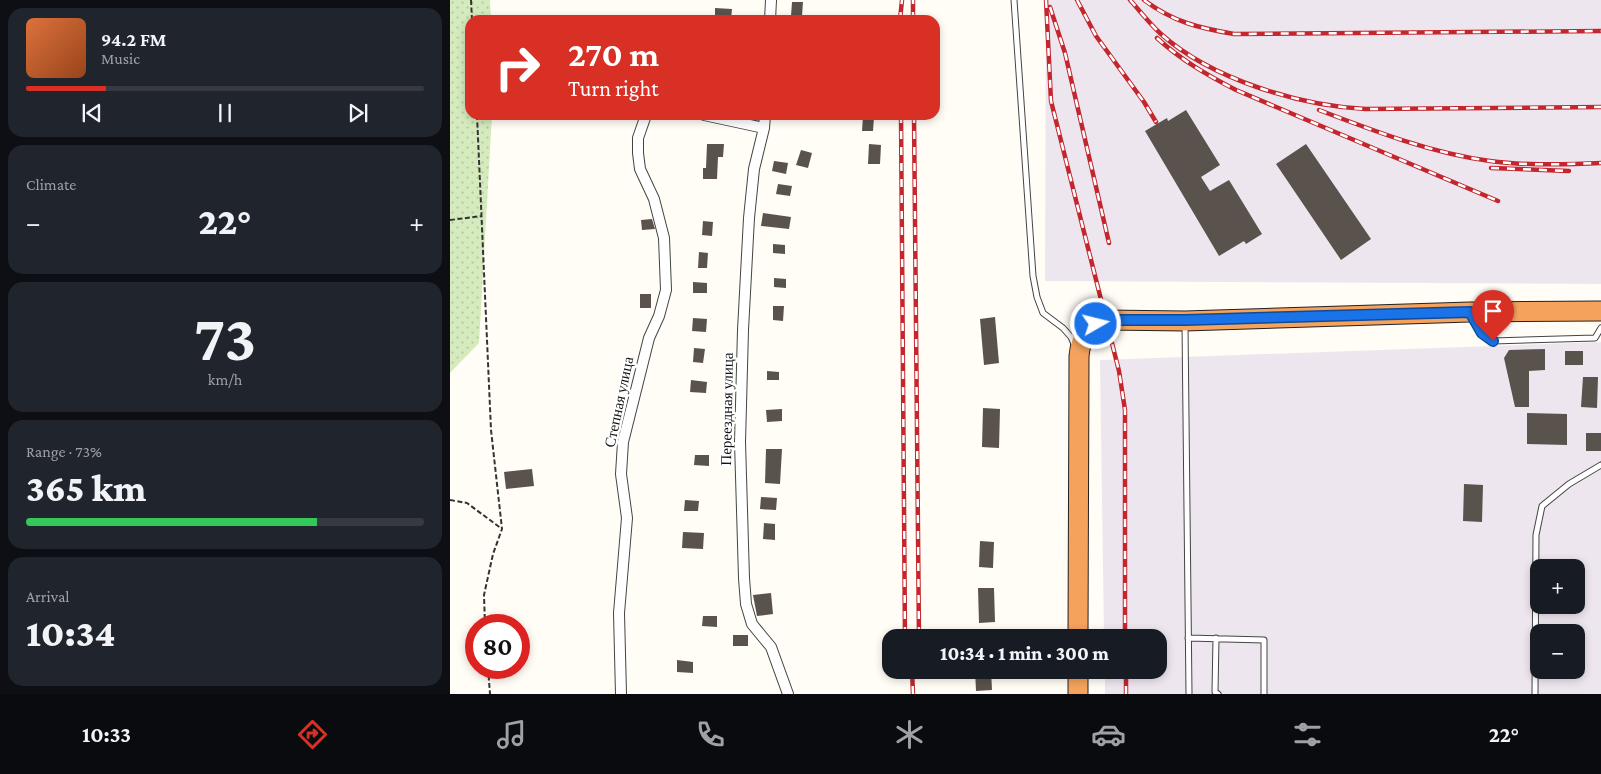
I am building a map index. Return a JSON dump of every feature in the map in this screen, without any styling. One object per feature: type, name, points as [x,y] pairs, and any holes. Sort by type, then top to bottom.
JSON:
[{"type":"highway","points":[[1078,629],[1079,356],[1080,344],[1086,331],[1096,324],[1106,320],[1601,311]]},
{"type":"highway","points":[[1078,679],[1078,694]]},
{"type":"street","points":[[770,15],[771,0]]},
{"type":"street","name":"Степная улица","points":[[621,694],[619,613],[628,518],[621,474],[623,442],[649,338],[659,316],[666,290],[664,238],[654,199],[640,169],[638,154],[638,138],[644,120]]},
{"type":"street","points":[[727,120],[764,128]]},
{"type":"street","name":"Переездная улица","points":[[765,120],[754,169],[748,218],[740,442],[744,578],[746,604],[752,624],[771,647],[788,694]]},
{"type":"lane","points":[[1014,0],[1035,290],[1043,313],[1063,328],[1071,337],[1079,356]]},
{"type":"lane","points":[[1470,312],[1482,333],[1493,341],[1595,338],[1601,328]]},
{"type":"lane","points":[[1185,320],[1189,694]]},
{"type":"lane","points":[[1535,694],[1536,535],[1542,506],[1569,484],[1601,465]]},
{"type":"lane","points":[[1188,638],[1264,640],[1264,694]]},
{"type":"lane","points":[[1216,638],[1216,692],[1218,694]]},
{"type":"path","points":[[471,0],[472,15]]},
{"type":"path","points":[[477,120],[491,430],[502,529],[493,554],[484,595],[485,614]]},
{"type":"path","points":[[450,220],[482,216]]},
{"type":"path","points":[[450,500],[467,503],[502,529]]},
{"type":"path","points":[[489,679],[490,694]]},
{"type":"shaded area","points":[[1046,0],[1601,0],[1601,284],[1045,281]]},
{"type":"shaded area","points":[[1601,342],[1601,694],[1105,694],[1105,679],[1167,679],[1167,629],[1104,629],[1100,360]]},
{"type":"green space","points":[[450,0],[490,0],[491,15],[465,15],[465,120],[492,120],[479,343],[450,373]]},
{"type":"building","points":[[792,2],[803,2],[802,15],[791,15]]},
{"type":"building","points":[[715,8],[732,9],[731,15],[715,15]]},
{"type":"building","points":[[1186,110],[1220,165],[1201,177],[1210,191],[1229,180],[1262,234],[1246,244],[1244,241],[1219,256],[1145,131],[1167,118],[1168,121]]},
{"type":"building","points":[[863,120],[874,120],[873,131],[862,131]]},
{"type":"building","points":[[707,144],[724,144],[723,157],[718,157],[717,179],[703,179],[703,168],[706,168]]},
{"type":"building","points":[[869,144],[881,145],[880,164],[868,164]]},
{"type":"building","points":[[1306,144],[1371,239],[1341,260],[1276,164]]},
{"type":"building","points":[[801,150],[812,153],[808,168],[796,165]]},
{"type":"building","points":[[774,161],[788,163],[786,174],[772,171]]},
{"type":"building","points":[[778,184],[792,186],[790,196],[776,194]]},
{"type":"building","points":[[763,213],[791,217],[789,229],[761,226]]},
{"type":"building","points":[[652,219],[655,229],[642,230],[641,220]]},
{"type":"building","points":[[703,221],[713,222],[712,236],[702,235]]},
{"type":"building","points":[[773,244],[785,245],[785,254],[773,253]]},
{"type":"building","points":[[699,252],[708,253],[707,268],[698,268]]},
{"type":"building","points":[[774,278],[786,279],[786,288],[774,287]]},
{"type":"building","points":[[693,282],[707,283],[707,293],[693,293]]},
{"type":"building","points":[[640,294],[651,294],[651,308],[640,308]]},
{"type":"building","points":[[773,306],[784,306],[783,321],[773,320]]},
{"type":"building","points":[[995,317],[999,363],[984,365],[980,319]]},
{"type":"building","points":[[693,318],[707,319],[706,332],[692,331]]},
{"type":"building","points":[[694,348],[705,349],[703,363],[693,362]]},
{"type":"building","points":[[1545,349],[1545,370],[1529,371],[1529,407],[1515,407],[1504,358],[1509,350]]},
{"type":"building","points":[[1565,351],[1583,351],[1583,365],[1565,365]]},
{"type":"building","points":[[767,371],[779,372],[779,380],[767,380]]},
{"type":"building","points":[[1583,377],[1598,377],[1597,408],[1581,407]]},
{"type":"building","points":[[691,380],[707,382],[706,393],[690,392]]},
{"type":"building","points":[[983,408],[1000,409],[999,448],[982,447]]},
{"type":"building","points":[[782,409],[782,421],[767,422],[766,410]]},
{"type":"building","points":[[1527,413],[1567,414],[1567,445],[1527,444]]},
{"type":"building","points":[[1586,433],[1601,433],[1601,451],[1586,451]]},
{"type":"building","points":[[766,449],[782,449],[780,484],[765,483]]},
{"type":"building","points":[[695,455],[709,455],[709,466],[694,465]]},
{"type":"building","points":[[532,469],[534,486],[506,489],[504,472]]},
{"type":"building","points":[[1464,484],[1483,485],[1482,522],[1463,521]]},
{"type":"building","points":[[761,497],[777,498],[776,510],[760,509]]},
{"type":"building","points":[[685,500],[699,501],[698,511],[684,511]]},
{"type":"building","points":[[764,523],[775,524],[775,540],[763,539]]},
{"type":"building","points":[[683,532],[704,533],[703,549],[682,548]]},
{"type":"building","points":[[980,541],[994,542],[993,568],[979,567]]},
{"type":"building","points":[[978,588],[994,588],[995,622],[979,623]]},
{"type":"building","points":[[771,593],[773,614],[757,616],[753,595]]},
{"type":"building","points":[[703,616],[717,616],[717,627],[702,626]]},
{"type":"building","points":[[733,635],[748,635],[748,646],[733,646]]},
{"type":"building","points":[[677,660],[693,662],[693,673],[677,672]]},
{"type":"building","points":[[975,679],[991,679],[992,690],[976,691]]},
{"type":"railway","points":[[900,15],[902,0]]},
{"type":"railway","points":[[913,0],[913,15]]},
{"type":"railway","points":[[1046,0],[1051,101],[1119,371],[1125,410],[1125,629]]},
{"type":"railway","points":[[1077,0],[1096,36],[1144,102],[1156,122]]},
{"type":"railway","points":[[1130,0],[1161,34],[1181,50],[1230,77],[1285,96],[1340,107],[1366,109],[1601,107]]},
{"type":"railway","points":[[1144,0],[1176,19],[1234,34],[1601,31]]},
{"type":"railway","points":[[1050,7],[1065,53],[1109,243]]},
{"type":"railway","points":[[1157,38],[1195,67],[1236,90],[1498,201]]},
{"type":"railway","points":[[1319,110],[1361,126],[1446,153],[1517,164],[1601,163]]},
{"type":"railway","points":[[901,120],[905,629]]},
{"type":"railway","points":[[914,120],[919,629]]},
{"type":"railway","points":[[1491,168],[1569,171]]},
{"type":"railway","points":[[912,679],[913,694]]},
{"type":"railway","points":[[1126,679],[1126,694]]},
{"type":"route","points":[[1096,324],[1106,320],[1185,320],[1470,312],[1482,333],[1493,341]]}]
